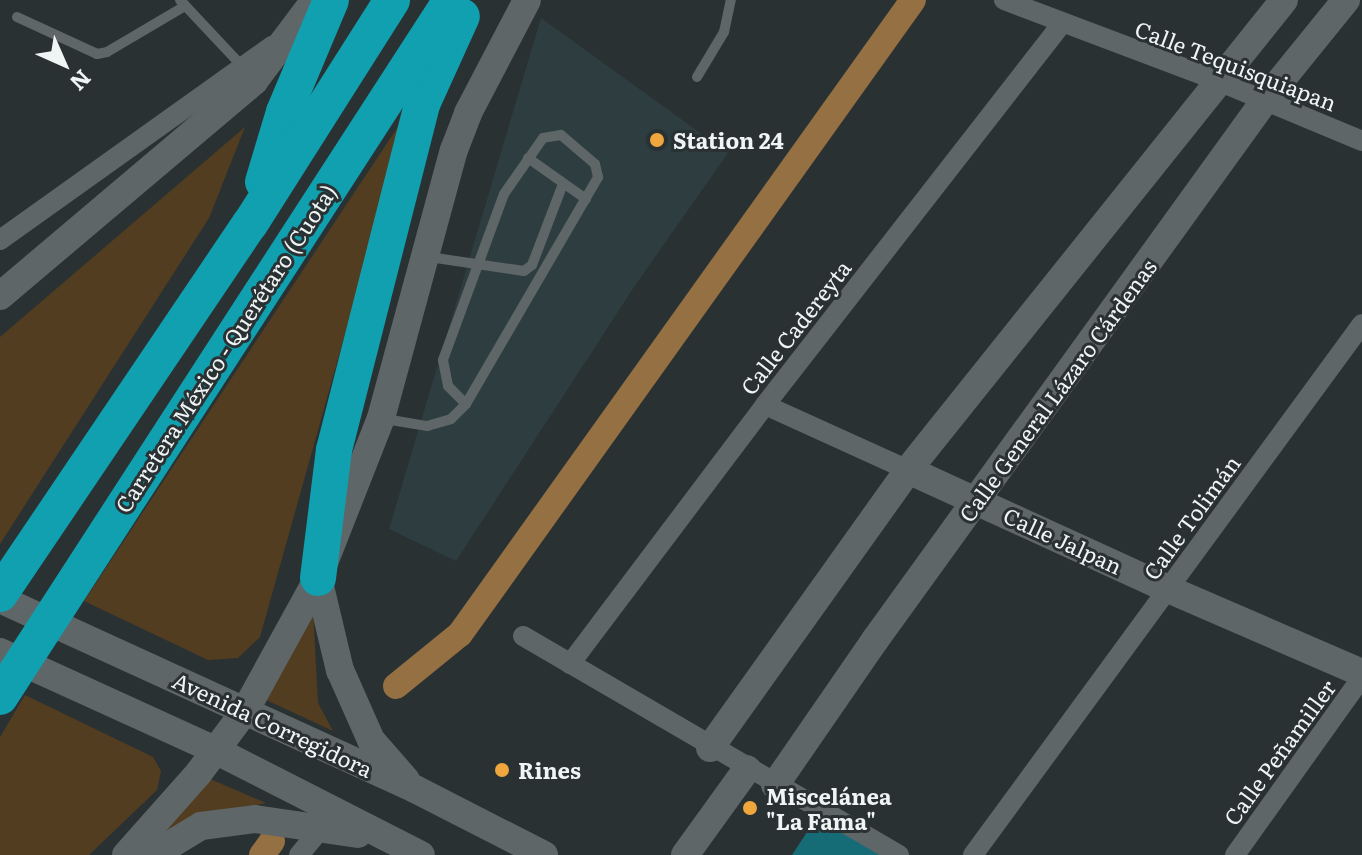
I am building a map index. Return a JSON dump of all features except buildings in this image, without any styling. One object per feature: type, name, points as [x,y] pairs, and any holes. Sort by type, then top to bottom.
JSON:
[{"type":"highway","points":[[250,224],[284,112],[331,0]]},
{"type":"highway","points":[[0,596],[250,224],[392,0]]},
{"type":"highway","name":"Carretera México - Querétaro (Cuota)","points":[[0,697],[451,0]]},
{"type":"highway","points":[[318,578],[334,450],[419,117],[469,0]]},
{"type":"main road","points":[[0,296],[254,81],[315,0]]},
{"type":"main road","points":[[126,855],[245,711],[318,578],[381,418],[463,125],[527,0]]},
{"type":"main road","name":"Calle General Lázaro Cárdenas","points":[[775,785],[875,640],[1265,100],[1346,0]]},
{"type":"main road","points":[[710,748],[908,470],[1218,81],[1277,2]]},
{"type":"main road","name":"Calle Jalpan","points":[[908,470],[1362,675]]},
{"type":"main road","points":[[318,578],[340,670],[371,740],[415,789]]},
{"type":"main road","name":"Avenida Corregidora","points":[[0,596],[415,789],[544,855]]},
{"type":"main road","points":[[0,652],[215,750],[421,855]]},
{"type":"main road","points":[[685,855],[747,769]]},
{"type":"main road","points":[[153,855],[201,826],[255,819],[385,838]]},
{"type":"street","name":"Calle Tequisquiapan","points":[[1004,0],[1218,81],[1362,141]]},
{"type":"street","name":"Calle Cadereyta","points":[[570,664],[765,405],[1062,24]]},
{"type":"street","points":[[0,240],[292,31]]},
{"type":"street","name":"Calle Tolimán","points":[[973,855],[1362,324]]},
{"type":"street","name":"Calle Jalpan","points":[[765,405],[908,470]]},
{"type":"street","points":[[523,636],[710,748],[899,855]]},
{"type":"street","name":"Calle Peñamiller","points":[[1235,855],[1362,675]]},
{"type":"street","points":[[299,855],[322,828]]},
{"type":"lane","points":[[697,77],[724,32],[731,0]]},
{"type":"lane","points":[[17,17],[97,54],[107,52],[182,3],[243,67]]},
{"type":"lane","points":[[381,418],[427,426],[451,419],[466,404],[586,199],[598,170],[561,135],[543,138],[504,194],[443,360],[448,386],[466,404]]},
{"type":"lane","points":[[528,158],[586,199]]},
{"type":"lane","points":[[426,256],[476,267],[524,271],[532,265],[563,184]]},
{"type":"shaded area","points":[[541,18],[728,153],[634,287],[456,561],[389,529]]},
{"type":"shaded area","points":[[407,113],[260,637],[238,658],[208,660],[84,601]]},
{"type":"shaded area","points":[[245,127],[209,218],[0,544],[0,337]]},
{"type":"shaded area","points":[[313,611],[318,703],[333,731],[262,698]]},
{"type":"shaded area","points":[[25,695],[153,757],[161,771],[157,790],[89,855],[0,855],[0,737]]},
{"type":"shaded area","points":[[208,778],[266,803],[224,812],[138,850]]},
{"type":"waterway","points":[[396,686],[460,634],[913,0]]},
{"type":"waterway","points":[[262,855],[272,841]]},
{"type":"place","name":"Station 24","points":[[657,140]]},
{"type":"place","name":"Rines","points":[[502,770]]},
{"type":"place","name":"Miscelánea \"La Fama\"","points":[[750,808]]}]
